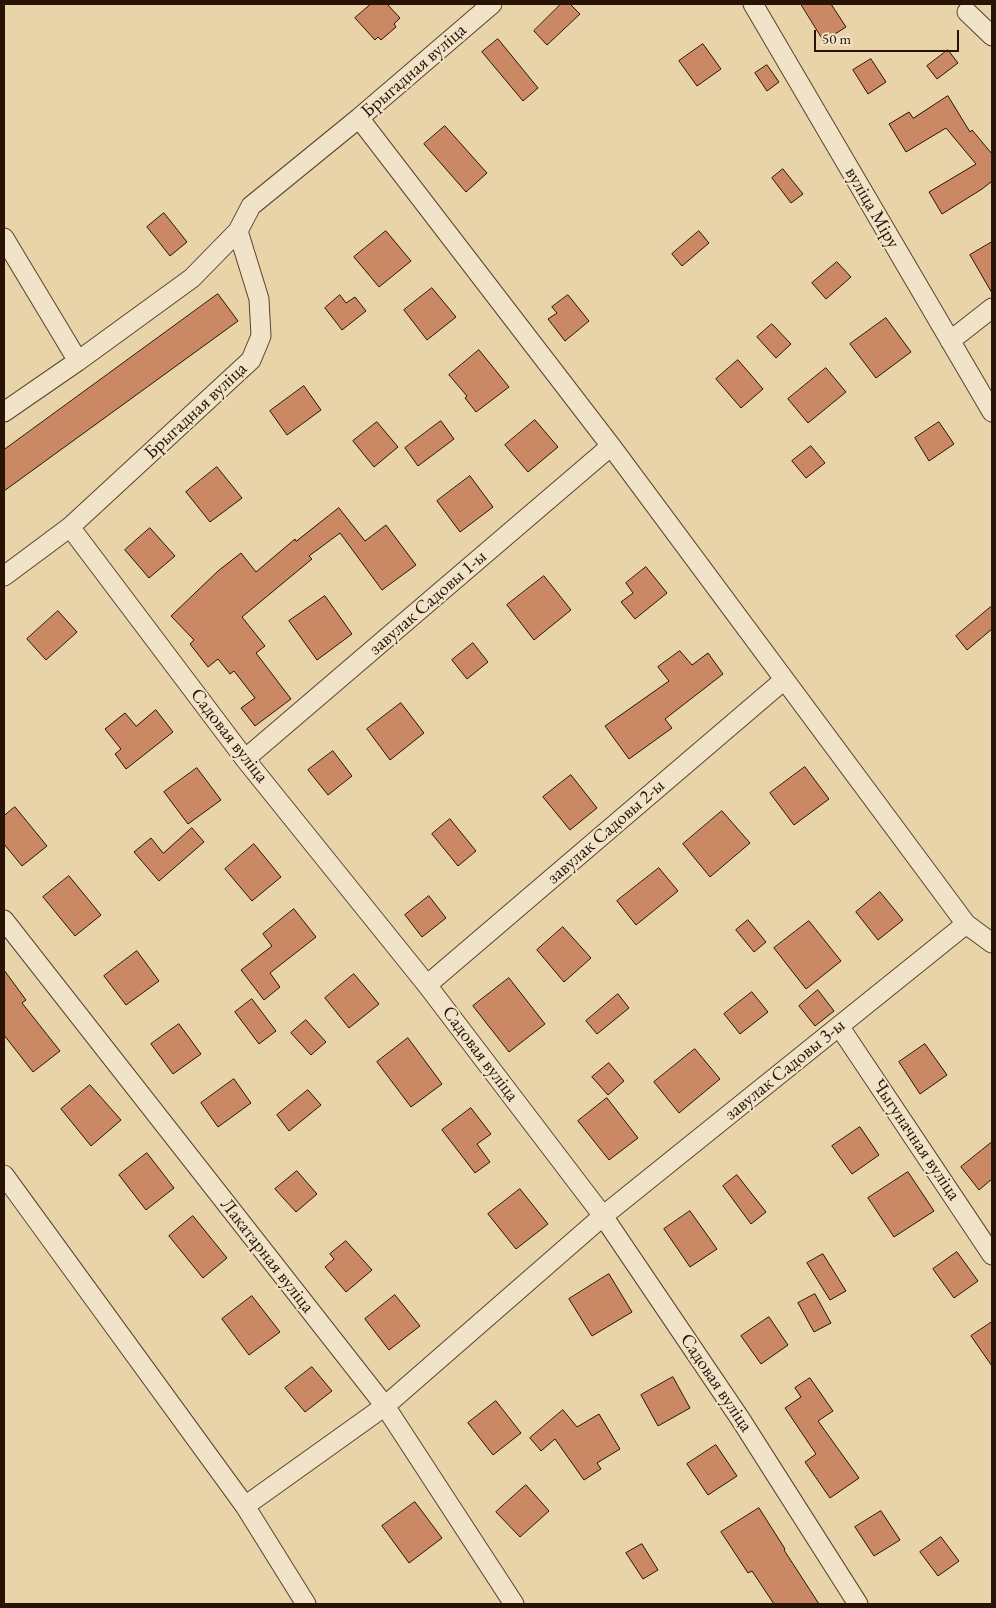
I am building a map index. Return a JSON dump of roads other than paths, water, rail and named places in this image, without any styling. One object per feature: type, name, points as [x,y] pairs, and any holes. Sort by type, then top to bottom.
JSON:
[{"type":"street","name":"вуліца Міру","points":[[753,4],[992,412]]},
{"type":"street","name":"Брыгадная вуліца","points":[[4,576],[70,527],[251,360],[261,336],[259,300],[238,231],[250,206],[359,118],[483,7]]},
{"type":"street","points":[[967,12],[992,36]]},
{"type":"street","points":[[359,118],[611,446],[966,924],[992,943]]},
{"type":"street","points":[[4,412],[192,278],[238,231]]},
{"type":"street","points":[[4,238],[78,361]]},
{"type":"street","points":[[950,340],[992,308]]},
{"type":"street","name":"завулак Садовы 1-ы","points":[[245,759],[611,446]]},
{"type":"street","name":"Садовая вуліца","points":[[70,527],[245,759],[428,985],[604,1216],[741,1420],[858,1604]]},
{"type":"street","name":"завулак Садовы 2-ы","points":[[428,985],[784,680]]},
{"type":"street","name":"Лакатарная вуліца","points":[[4,920],[385,1406],[514,1604]]},
{"type":"street","name":"завулак Садовы 3-ы","points":[[245,1506],[385,1406],[604,1216],[966,924]]},
{"type":"street","name":"Чыгуначная вуліца","points":[[839,1026],[992,1255]]},
{"type":"street","points":[[4,1175],[245,1506],[306,1604]]}]
